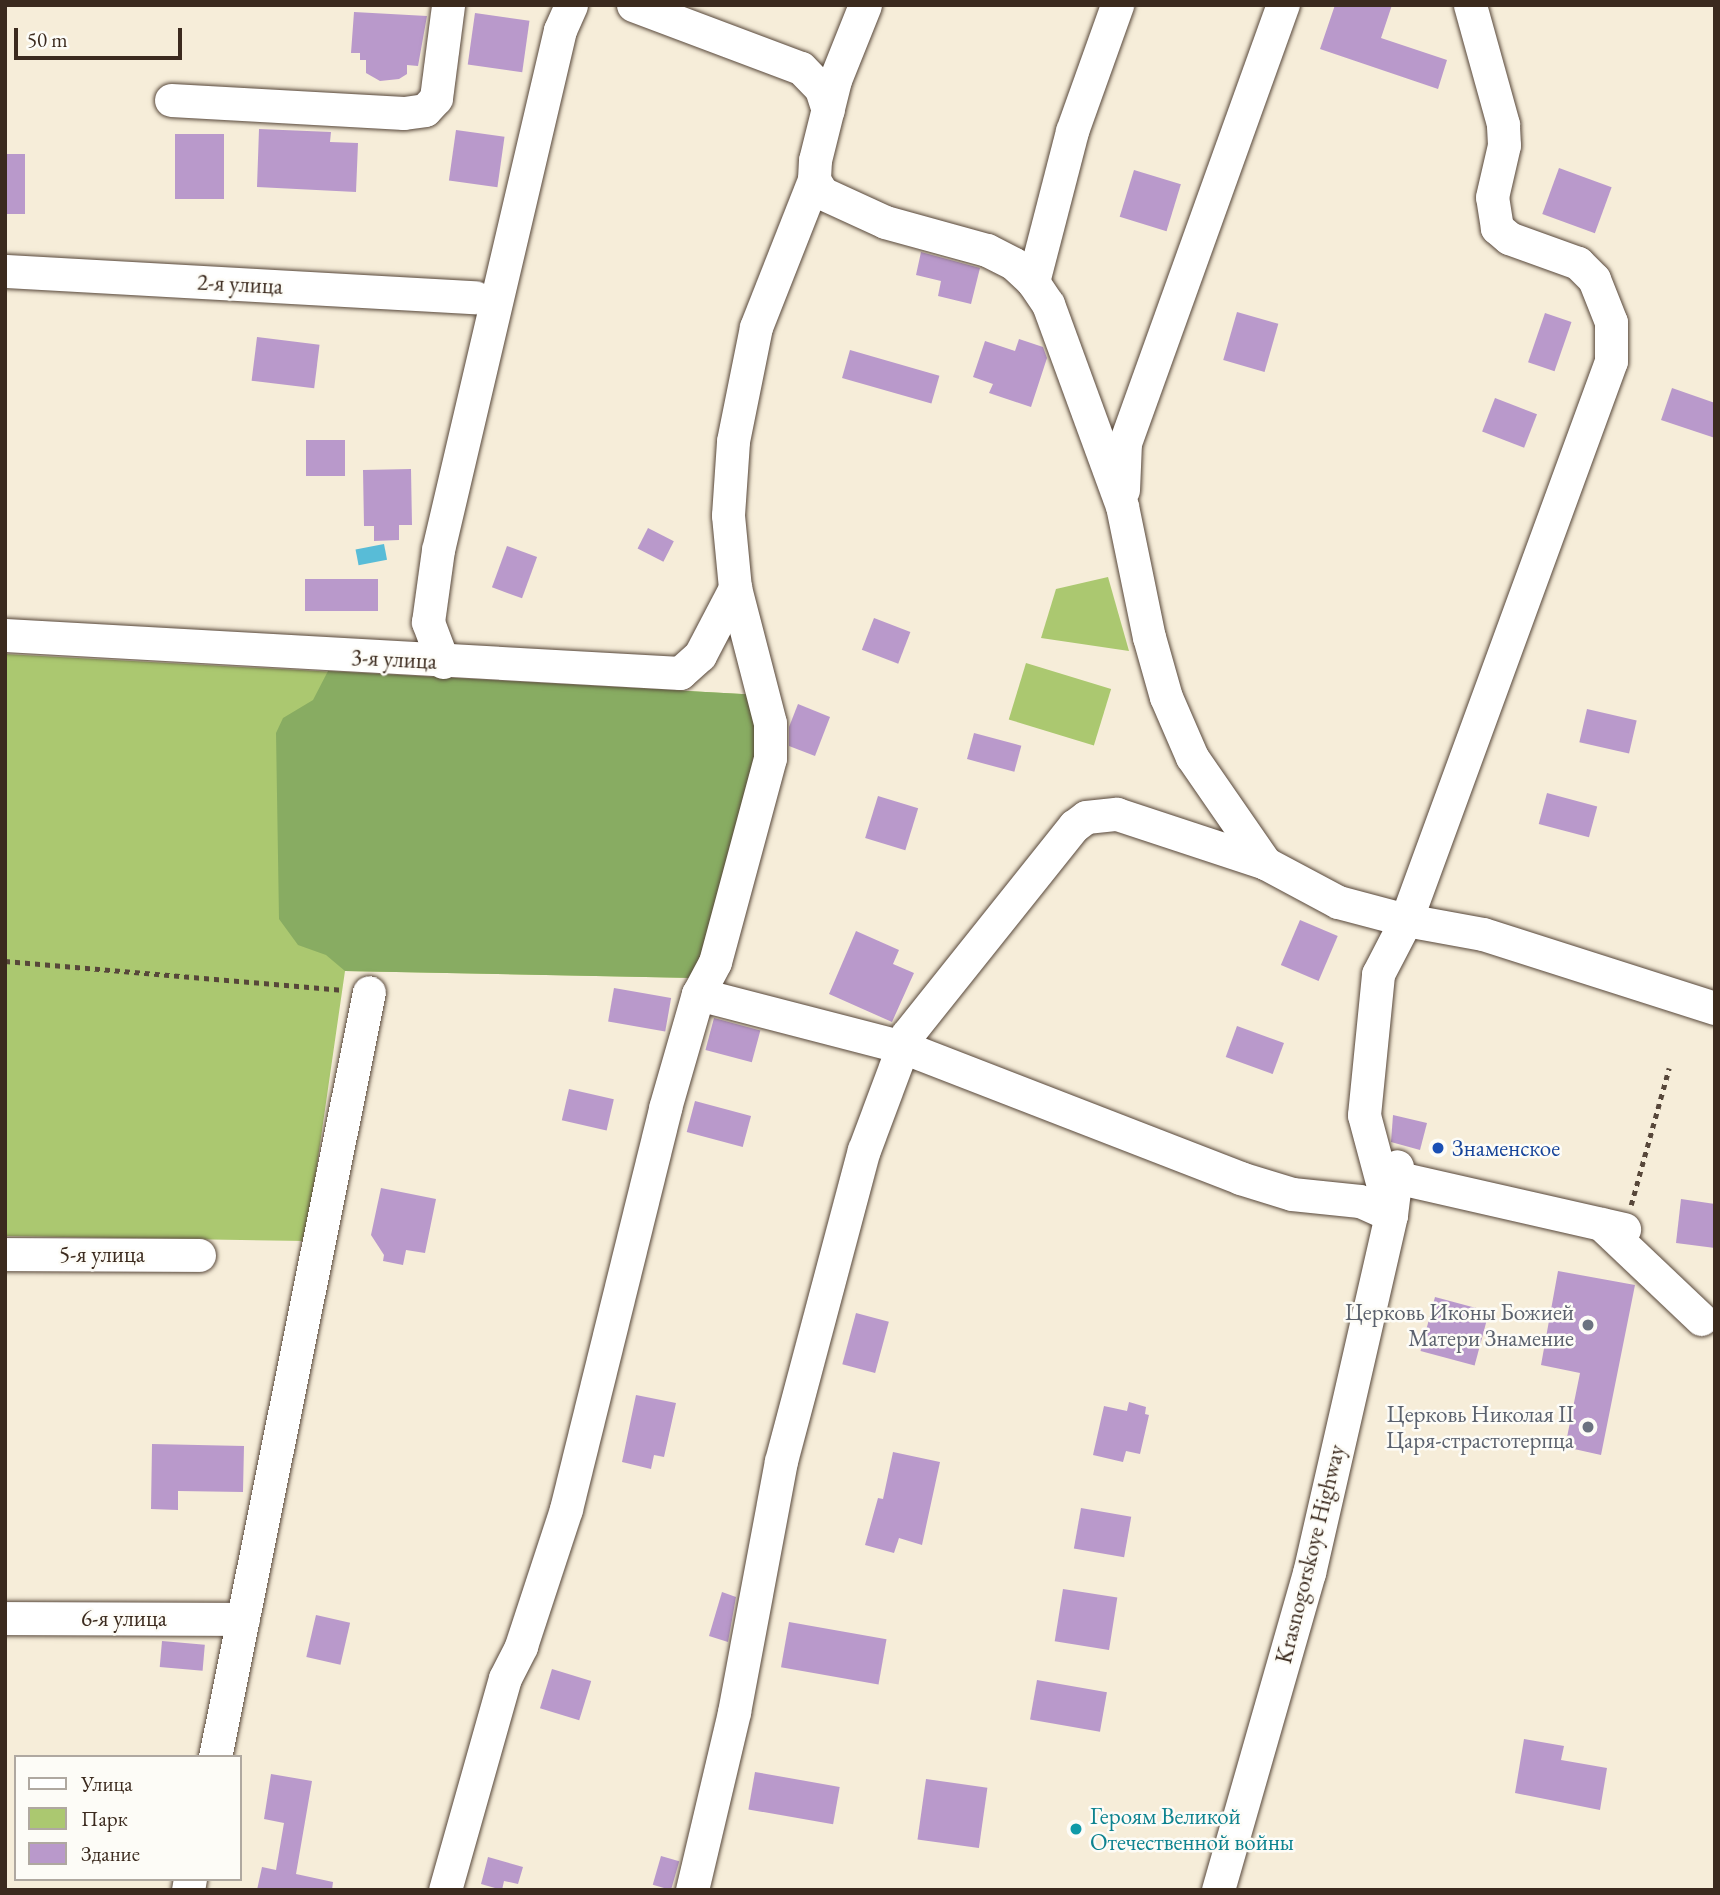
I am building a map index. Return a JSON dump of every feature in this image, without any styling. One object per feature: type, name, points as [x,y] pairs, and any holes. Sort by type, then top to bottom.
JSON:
[{"type":"street","points":[[171,100],[404,113],[425,110],[436,98],[448,5]]},
{"type":"street","points":[[443,662],[428,622],[438,550],[560,30],[571,5]]},
{"type":"street","points":[[633,5],[801,68],[821,89],[828,110]]},
{"type":"street","points":[[446,1890],[505,1678],[521,1646],[566,1509],[607,1332],[698,994],[715,962],[769,758],[770,723],[752,639],[735,587],[728,515],[733,441],[756,327],[814,180],[828,110],[865,5]]},
{"type":"street","points":[[1033,282],[1072,131],[1117,5]]},
{"type":"street","points":[[1122,506],[1125,443],[1283,5]]},
{"type":"street","points":[[1391,1215],[1363,1115],[1378,974],[1406,920],[1611,361],[1611,322],[1594,279],[1578,263],[1508,238],[1497,228],[1492,197],[1504,145],[1503,124],[1470,5]]},
{"type":"street","points":[[814,180],[835,202],[885,222],[987,250],[1014,264],[1033,282],[1048,304],[1122,506],[1149,637],[1167,697],[1192,757],[1265,863]]},
{"type":"street","name":"2-я улица","points":[[5,271],[475,297]]},
{"type":"street","name":"3-я улица","points":[[5,635],[443,662],[680,673],[700,655],[735,587]]},
{"type":"street","points":[[692,1890],[734,1712],[781,1461],[864,1150],[907,1035],[1040,867],[1086,817],[1116,814],[1265,863],[1338,902],[1406,920],[1483,934],[1715,1008]]},
{"type":"street","points":[[215,1755],[369,992]]},
{"type":"street","points":[[698,994],[903,1047],[1240,1178],[1315,1199],[1360,1201],[1391,1215]]},
{"type":"street","name":"Krasnogorskoye Highway","points":[[1218,1890],[1309,1573],[1391,1215],[1396,1171],[1612,1227]]},
{"type":"street","points":[[1612,1227],[1701,1319]]},
{"type":"street","name":"5-я улица","points":[[5,1254],[199,1255]]},
{"type":"street","name":"6-я улица","points":[[5,1618],[243,1619]]},
{"type":"path","points":[[5,961],[369,992]]},
{"type":"path","points":[[1612,1227],[1670,1068]]},
{"type":"green space","points":[[1108,577],[1129,651],[1041,638],[1056,589]]},
{"type":"green space","points":[[5,654],[760,695],[695,978],[345,971],[306,1241],[5,1236]]},
{"type":"green space","points":[[1026,663],[1111,689],[1094,745],[1009,719]]},
{"type":"green space","points":[[328,671],[760,695],[754,780],[695,978],[345,971],[326,955],[298,945],[279,919],[276,733],[283,718],[313,700]]},
{"type":"water","points":[[384,544],[387,560],[359,565],[356,550]]},
{"type":"building","points":[[1335,5],[1392,5],[1381,38],[1447,60],[1438,89],[1320,49]]},
{"type":"building","points":[[354,12],[427,16],[418,66],[407,65],[407,74],[399,79],[380,81],[366,73],[366,60],[360,60],[360,53],[351,53]]},
{"type":"building","points":[[475,13],[529,21],[522,72],[468,64]]},
{"type":"building","points":[[259,129],[331,132],[330,142],[358,143],[356,192],[257,187]]},
{"type":"building","points":[[456,130],[505,137],[497,187],[449,181]]},
{"type":"building","points":[[175,134],[224,134],[224,199],[175,199]]},
{"type":"building","points":[[5,154],[25,154],[25,214],[5,214]]},
{"type":"building","points":[[1559,168],[1612,187],[1595,233],[1542,214]]},
{"type":"building","points":[[1134,170],[1181,184],[1167,231],[1120,217]]},
{"type":"building","points":[[921,252],[980,268],[971,304],[938,296],[941,281],[916,275]]},
{"type":"building","points":[[1237,312],[1278,324],[1265,372],[1223,360]]},
{"type":"building","points":[[1545,313],[1571,322],[1555,371],[1528,362]]},
{"type":"building","points":[[257,337],[320,345],[314,388],[252,381]]},
{"type":"building","points":[[1019,339],[1043,347],[1047,358],[1031,407],[989,393],[993,384],[973,377],[985,341],[1015,351]]},
{"type":"building","points":[[850,350],[939,376],[931,404],[842,378]]},
{"type":"building","points":[[1672,388],[1715,403],[1715,438],[1661,420]]},
{"type":"building","points":[[1495,398],[1537,414],[1524,448],[1482,432]]},
{"type":"building","points":[[306,440],[345,440],[345,476],[306,476]]},
{"type":"building","points":[[411,469],[412,525],[399,525],[399,540],[374,541],[374,526],[364,526],[363,470]]},
{"type":"building","points":[[648,528],[674,541],[663,562],[638,548]]},
{"type":"building","points":[[507,546],[537,557],[522,598],[492,587]]},
{"type":"building","points":[[305,579],[378,579],[378,611],[305,611]]},
{"type":"building","points":[[874,618],[910,632],[898,664],[862,650]]},
{"type":"building","points":[[798,704],[830,717],[815,756],[789,746],[789,727]]},
{"type":"building","points":[[1587,709],[1637,720],[1629,754],[1579,742]]},
{"type":"building","points":[[974,733],[1021,746],[1014,772],[967,759]]},
{"type":"building","points":[[1547,793],[1597,806],[1589,837],[1539,824]]},
{"type":"building","points":[[878,796],[918,808],[905,850],[865,838]]},
{"type":"building","points":[[1300,920],[1338,936],[1319,981],[1281,965]]},
{"type":"building","points":[[856,931],[899,950],[893,964],[914,973],[892,1022],[829,994]]},
{"type":"building","points":[[614,988],[671,998],[665,1032],[608,1021]]},
{"type":"building","points":[[714,1018],[760,1030],[752,1062],[705,1050]]},
{"type":"building","points":[[1237,1026],[1284,1043],[1273,1074],[1226,1057]]},
{"type":"building","points":[[569,1089],[614,1099],[607,1131],[562,1120]]},
{"type":"building","points":[[695,1101],[751,1116],[743,1147],[687,1132]]},
{"type":"building","points":[[1393,1115],[1427,1123],[1420,1150],[1391,1142]]},
{"type":"building","points":[[381,1188],[436,1199],[425,1253],[406,1250],[403,1265],[383,1261],[384,1255],[371,1235]]},
{"type":"building","points":[[1681,1199],[1715,1204],[1715,1248],[1676,1243]]},
{"type":"building","name":"Церковь Иконы Божией Матери Знамение","points":[[1558,1271],[1635,1285],[1601,1455],[1565,1447],[1580,1373],[1541,1365]]},
{"type":"building","points":[[1435,1297],[1489,1311],[1475,1366],[1421,1351]]},
{"type":"building","points":[[856,1313],[889,1322],[875,1373],[842,1364]]},
{"type":"building","points":[[636,1395],[676,1403],[664,1457],[654,1455],[651,1469],[622,1462]]},
{"type":"building","points":[[1129,1402],[1146,1407],[1145,1414],[1149,1415],[1140,1454],[1126,1451],[1123,1462],[1093,1455],[1104,1406],[1127,1411]]},
{"type":"building","points":[[152,1444],[244,1446],[243,1492],[178,1491],[178,1510],[151,1509]]},
{"type":"building","points":[[893,1452],[940,1462],[922,1545],[899,1538],[894,1553],[865,1545],[878,1498],[883,1499]]},
{"type":"building","points":[[1081,1508],[1131,1517],[1124,1557],[1074,1548]]},
{"type":"building","points":[[1063,1589],[1117,1598],[1109,1650],[1055,1641]]},
{"type":"building","points":[[722,1592],[736,1597],[728,1642],[709,1636]]},
{"type":"building","points":[[316,1615],[350,1623],[340,1665],[306,1657]]},
{"type":"building","points":[[789,1622],[886,1639],[879,1684],[781,1667]]},
{"type":"building","points":[[162,1641],[205,1645],[203,1671],[160,1667]]},
{"type":"building","points":[[552,1669],[591,1681],[579,1720],[540,1708]]},
{"type":"building","points":[[1037,1680],[1107,1692],[1100,1732],[1030,1719]]},
{"type":"building","points":[[1524,1739],[1564,1746],[1561,1760],[1607,1768],[1600,1810],[1515,1793]]},
{"type":"building","points":[[755,1772],[840,1787],[833,1824],[748,1809]]},
{"type":"building","points":[[271,1774],[312,1781],[296,1874],[333,1882],[332,1890],[257,1890],[262,1867],[276,1870],[284,1823],[264,1819]]},
{"type":"building","points":[[926,1779],[987,1788],[979,1848],[918,1839]]},
{"type":"building","points":[[661,1856],[679,1861],[671,1890],[653,1885]]},
{"type":"building","points":[[488,1857],[523,1867],[518,1884],[504,1881],[502,1890],[481,1884]]},
{"type":"place","name":"Знаменское","points":[[1438,1148]]},
{"type":"place","name":"Церковь Иконы Божией Матери Знамение","points":[[1588,1325]]},
{"type":"place","name":"Церковь Николая II Царя-страстотерпца","points":[[1588,1427]]},
{"type":"place","name":"Героям Великой Отечественной войны","points":[[1076,1829]]}]
